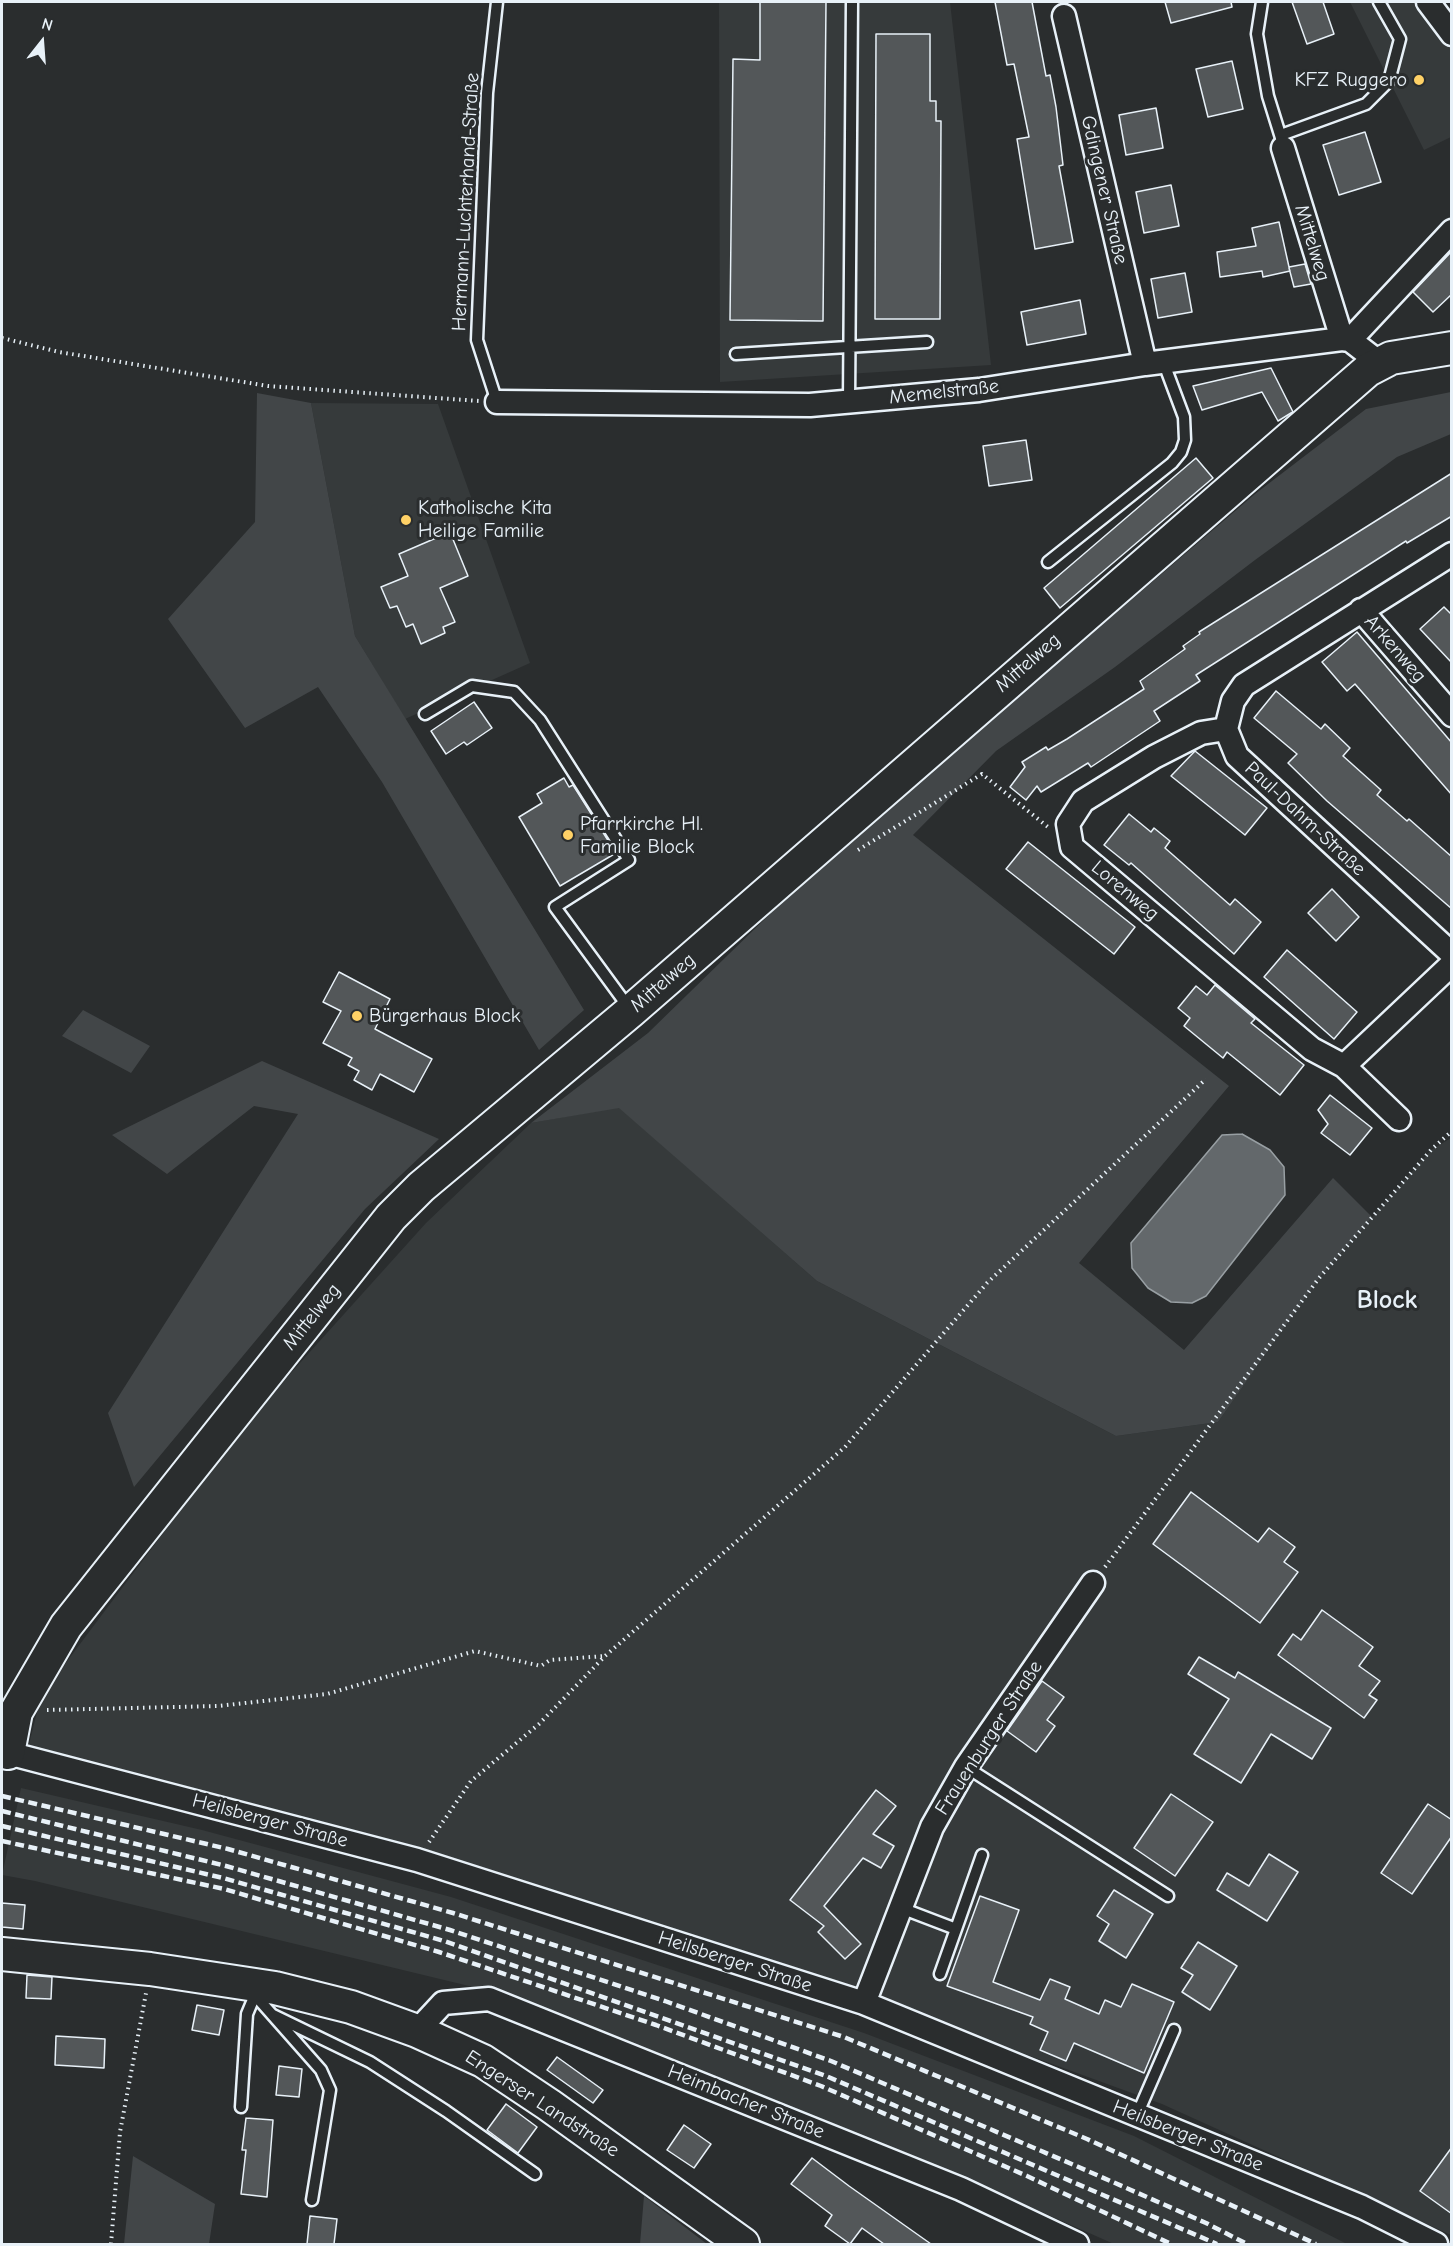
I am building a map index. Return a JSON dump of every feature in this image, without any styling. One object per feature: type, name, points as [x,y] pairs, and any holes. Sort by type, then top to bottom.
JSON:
[{"type":"main road","name":"Mittelweg","points":[[8,1753],[16,1712],[66,1626],[391,1217],[421,1187],[631,1011],[1288,437],[1377,365],[1392,358],[1452,348]]},
{"type":"main road","name":"Engerser Landstraße","points":[[2,1954],[150,1969],[351,2007],[417,2031],[483,2061],[549,2105],[743,2244]]},
{"type":"street","points":[[1428,2],[1452,34]]},
{"type":"street","name":"Gdingener Straße","points":[[1064,16],[1154,363]]},
{"type":"street","name":"Mittelweg","points":[[1282,141],[1346,339]]},
{"type":"street","points":[[1377,365],[1372,357],[1346,339],[1452,231]]},
{"type":"street","name":"Memelstraße","points":[[497,402],[810,405],[979,390],[1154,363],[1346,339]]},
{"type":"street","points":[[1226,729],[1233,700],[1244,685],[1452,554]]},
{"type":"street","name":"Arkenweg","points":[[1361,610],[1452,715]]},
{"type":"street","name":"Lorenweg","points":[[1226,729],[1201,734],[1182,743],[1083,801],[1068,824],[1072,847],[1312,1048],[1344,1066],[1399,1119]]},
{"type":"street","name":"Paul-Dahm-Straße","points":[[1226,729],[1237,756],[1452,954]]},
{"type":"street","points":[[1344,1066],[1452,964]]},
{"type":"street","name":"Frauenburger Straße","points":[[864,2003],[932,1827],[966,1767],[1093,1583]]},
{"type":"street","name":"Heilsberger Straße","points":[[8,1753],[417,1860],[864,2003],[1362,2207],[1436,2244]]},
{"type":"street","name":"Heimbacher Straße","points":[[417,2031],[443,2003],[489,1999],[961,2189],[1077,2244]]},
{"type":"lane","name":"Hermann-Luchterhand-Straße","points":[[497,2],[487,93],[477,340],[497,402]]},
{"type":"lane","points":[[849,401],[852,2]]},
{"type":"lane","points":[[1262,2],[1257,34],[1268,96],[1282,141],[1366,104],[1389,81],[1400,39],[1378,2]]},
{"type":"lane","points":[[736,354],[927,342]]},
{"type":"lane","points":[[1048,562],[1172,463],[1181,452],[1185,440],[1184,417],[1154,363]]},
{"type":"lane","points":[[425,714],[472,687],[514,692],[540,720],[629,860],[555,907],[631,1011]]},
{"type":"lane","points":[[966,1767],[1168,1896]]},
{"type":"lane","points":[[940,1974],[982,1855]]},
{"type":"lane","points":[[901,1908],[956,1929]]},
{"type":"lane","points":[[250,1989],[321,2070],[330,2090],[312,2200]]},
{"type":"lane","points":[[241,2107],[250,1989]]},
{"type":"lane","points":[[273,2015],[370,2062],[446,2111],[535,2174]]},
{"type":"lane","points":[[1137,2115],[1174,2030]]},
{"type":"path","points":[[2,338],[59,352],[268,386],[497,402]]},
{"type":"path","points":[[854,853],[982,774],[1072,847]]},
{"type":"path","points":[[417,1860],[471,1781],[538,1724],[605,1656],[845,1448],[987,1283],[1206,1079]]},
{"type":"path","points":[[1093,1583],[1319,1278],[1431,1150],[1452,1131]]},
{"type":"path","points":[[16,1712],[93,1707],[218,1706],[327,1694],[475,1651],[541,1666],[549,1660],[605,1656]]},
{"type":"path","points":[[111,2244],[120,2132],[150,1969]]},
{"type":"shaded area","points":[[719,2],[950,2],[991,365],[720,382]]},
{"type":"shaded area","points":[[1350,2],[1419,2],[1451,45],[1451,137],[1424,150]]},
{"type":"shaded area","points":[[1451,392],[1451,434],[1397,457],[1255,560],[1115,667],[996,751],[913,835],[1229,1086],[1079,1263],[1184,1350],[1333,1178],[1372,1217],[1319,1278],[1218,1422],[1116,1436],[817,1281],[619,1108],[531,1123],[648,1033],[812,873],[1255,494],[1366,409]]},
{"type":"shaded area","points":[[257,393],[311,403],[355,636],[584,1010],[539,1050],[382,782],[318,687],[245,728],[168,619],[255,522]]},
{"type":"shaded area","name":"Katholische Kita Heilige Familie","points":[[311,403],[438,404],[530,663],[405,719],[355,636]]},
{"type":"shaded area","points":[[83,1010],[150,1046],[131,1073],[62,1036]]},
{"type":"shaded area","points":[[262,1061],[439,1139],[365,1209],[134,1487],[108,1413],[298,1114],[254,1106],[167,1174],[112,1135]]},
{"type":"shaded area","points":[[619,1107],[817,1281],[1116,1436],[1218,1422],[1319,1278],[1431,1150],[1451,1138],[1451,2235],[1162,2104],[740,1950],[419,1848],[28,1748],[41,1696],[245,1424],[426,1223],[531,1123]]},
{"type":"shaded area","points":[[1242,1134],[1270,1150],[1284,1167],[1285,1195],[1206,1296],[1192,1303],[1171,1302],[1148,1288],[1132,1268],[1131,1243],[1222,1135]]},
{"type":"shaded area","points":[[21,1788],[202,1830],[451,1897],[864,2033],[1134,2136],[1347,2244],[1114,2244],[917,2157],[469,1986],[2,1875]]},
{"type":"shaded area","points":[[133,2156],[215,2204],[209,2244],[124,2244]]},
{"type":"shaded area","points":[[644,2196],[707,2244],[640,2244]]},
{"type":"building","points":[[760,2],[826,2],[823,321],[730,320],[733,59],[760,60]]},
{"type":"building","points":[[995,2],[1032,2],[1046,76],[1050,75],[1056,107],[1063,165],[1059,166],[1073,242],[1035,249],[1017,139],[1029,137],[1014,64],[1007,65]]},
{"type":"building","points":[[1165,2],[1231,2],[1232,7],[1171,23]]},
{"type":"building","points":[[1292,2],[1323,2],[1334,34],[1307,44]]},
{"type":"building","points":[[876,34],[930,34],[930,101],[936,101],[936,121],[941,121],[940,319],[875,319]]},
{"type":"building","points":[[1232,61],[1243,109],[1208,117],[1196,69]]},
{"type":"building","points":[[1156,108],[1163,148],[1126,155],[1119,115]]},
{"type":"building","points":[[1365,132],[1381,182],[1339,195],[1323,145]]},
{"type":"building","points":[[1171,185],[1179,226],[1144,233],[1136,192]]},
{"type":"building","points":[[1279,222],[1289,267],[1305,264],[1311,284],[1294,287],[1290,271],[1263,277],[1262,271],[1220,277],[1217,252],[1256,246],[1252,228]]},
{"type":"building","points":[[1452,251],[1452,294],[1433,312],[1413,292]]},
{"type":"building","points":[[1185,273],[1192,312],[1158,318],[1151,279]]},
{"type":"building","points":[[1080,300],[1086,334],[1027,345],[1021,312]]},
{"type":"building","points":[[1271,368],[1293,412],[1278,421],[1262,392],[1202,410],[1193,386]]},
{"type":"building","points":[[1026,440],[1032,480],[989,486],[983,446]]},
{"type":"building","points":[[1196,458],[1213,478],[1060,608],[1044,588]]},
{"type":"building","points":[[1452,473],[1452,516],[1407,543],[1406,541],[1196,675],[1200,681],[1154,711],[1160,721],[1091,767],[1088,763],[1041,792],[1037,786],[1026,800],[1010,787],[1025,767],[1022,762],[1046,747],[1048,750],[1067,739],[1144,689],[1140,681],[1185,649],[1183,646],[1200,634],[1199,632]]},
{"type":"building","points":[[450,532],[468,576],[440,588],[455,622],[443,627],[445,633],[421,644],[413,624],[406,627],[397,606],[390,608],[381,587],[408,576],[399,554]]},
{"type":"building","points":[[1444,607],[1452,615],[1452,663],[1420,629]]},
{"type":"building","points":[[1357,632],[1452,743],[1452,795],[1355,684],[1347,691],[1322,662]]},
{"type":"building","points":[[1276,691],[1321,729],[1325,724],[1350,748],[1343,756],[1381,790],[1377,795],[1407,821],[1409,819],[1452,857],[1452,909],[1327,801],[1288,763],[1297,754],[1254,718]]},
{"type":"building","points":[[474,702],[492,728],[467,745],[464,742],[446,754],[431,731]]},
{"type":"building","points":[[1195,751],[1267,808],[1245,835],[1171,776]]},
{"type":"building","name":"Pfarrkirche Hl. Familie Block","points":[[564,778],[569,787],[573,785],[616,853],[560,886],[519,817],[542,803],[537,794]]},
{"type":"building","points":[[1129,814],[1151,832],[1154,828],[1170,841],[1165,848],[1230,905],[1235,899],[1261,922],[1234,954],[1131,863],[1129,865],[1104,845]]},
{"type":"building","points":[[1028,842],[1135,927],[1114,954],[1006,869]]},
{"type":"building","points":[[1332,889],[1359,917],[1336,941],[1308,913]]},
{"type":"building","points":[[1287,950],[1357,1012],[1334,1039],[1264,977]]},
{"type":"building","points":[[339,972],[390,999],[375,1029],[432,1059],[414,1092],[380,1074],[372,1090],[354,1080],[359,1071],[348,1065],[352,1058],[323,1043],[341,1011],[323,1002]]},
{"type":"building","points":[[1215,985],[1255,1019],[1251,1023],[1304,1065],[1280,1095],[1227,1052],[1223,1058],[1184,1026],[1190,1018],[1178,1008],[1196,986],[1207,995]]},
{"type":"building","points":[[1330,1095],[1372,1128],[1350,1155],[1321,1133],[1328,1124],[1318,1110]]},
{"type":"building","points":[[1191,1492],[1258,1542],[1269,1528],[1295,1547],[1284,1562],[1298,1572],[1260,1623],[1153,1544]]},
{"type":"building","points":[[1322,1610],[1373,1647],[1359,1666],[1380,1681],[1369,1695],[1377,1700],[1364,1718],[1278,1655],[1293,1634],[1301,1640]]},
{"type":"building","points":[[1199,1657],[1235,1678],[1238,1672],[1331,1728],[1312,1759],[1271,1734],[1241,1783],[1194,1754],[1229,1699],[1188,1674]]},
{"type":"building","points":[[1042,1681],[1064,1697],[1047,1720],[1055,1726],[1036,1752],[1007,1731]]},
{"type":"building","points":[[876,1790],[896,1806],[873,1834],[894,1846],[881,1868],[863,1858],[824,1906],[861,1944],[845,1959],[818,1932],[824,1926],[790,1900]]},
{"type":"building","points":[[1171,1794],[1213,1822],[1175,1876],[1134,1848]]},
{"type":"building","points":[[1428,1804],[1452,1820],[1452,1836],[1412,1894],[1381,1873]]},
{"type":"building","points":[[1269,1854],[1298,1872],[1267,1921],[1217,1890],[1227,1873],[1249,1886]]},
{"type":"building","points":[[1114,1890],[1153,1914],[1126,1958],[1099,1941],[1109,1924],[1097,1916]]},
{"type":"building","points":[[980,1896],[1019,1910],[993,1982],[1040,2000],[1050,1979],[1070,1987],[1065,1999],[1099,2014],[1105,2000],[1121,2007],[1132,1984],[1174,2002],[1144,2073],[1074,2043],[1066,2061],[1040,2050],[1048,2032],[1030,2024],[1033,2017],[947,1986]]},
{"type":"building","points":[[2,1903],[25,1905],[23,1929],[2,1927]]},
{"type":"building","points":[[1198,1942],[1237,1966],[1210,2010],[1182,1992],[1193,1975],[1181,1968]]},
{"type":"building","points":[[27,1975],[52,1977],[51,1999],[26,1998]]},
{"type":"building","points":[[197,2005],[224,2010],[219,2035],[192,2030]]},
{"type":"building","points":[[56,2036],[105,2039],[104,2068],[55,2065]]},
{"type":"building","points":[[557,2057],[603,2090],[593,2103],[547,2070]]},
{"type":"building","points":[[279,2066],[302,2069],[299,2097],[276,2095]]},
{"type":"building","points":[[506,2104],[537,2127],[518,2153],[487,2130]]},
{"type":"building","points":[[246,2118],[273,2120],[267,2197],[241,2194],[246,2150],[242,2150]]},
{"type":"building","points":[[684,2125],[711,2144],[694,2168],[667,2150]]},
{"type":"building","points":[[1452,2147],[1452,2214],[1420,2191]]},
{"type":"building","points":[[812,2158],[931,2244],[884,2244],[862,2228],[850,2244],[825,2226],[832,2215],[791,2184]]},
{"type":"building","points":[[310,2216],[337,2219],[334,2244],[307,2244]]},
{"type":"railway","points":[[2,1796],[228,1849],[453,1913],[844,2037],[1087,2139],[1316,2244]]},
{"type":"railway","points":[[2,1811],[226,1866],[450,1930],[665,2001],[831,2061],[1206,2223],[1247,2244]]},
{"type":"railway","points":[[2,1826],[223,1878],[444,1941],[826,2076],[1217,2244]]},
{"type":"railway","points":[[2,1841],[224,1889],[439,1952],[656,2025],[821,2086],[1027,2176],[1171,2244]]},
{"type":"place","name":"KFZ Ruggero","points":[[1419,80]]},
{"type":"place","name":"Katholische Kita Heilige Familie","points":[[406,520]]},
{"type":"place","name":"Pfarrkirche Hl. Familie Block","points":[[568,835]]},
{"type":"place","name":"Bürgerhaus Block","points":[[357,1016]]},
{"type":"district","name":"Block","points":[[1387,1301]]}]
